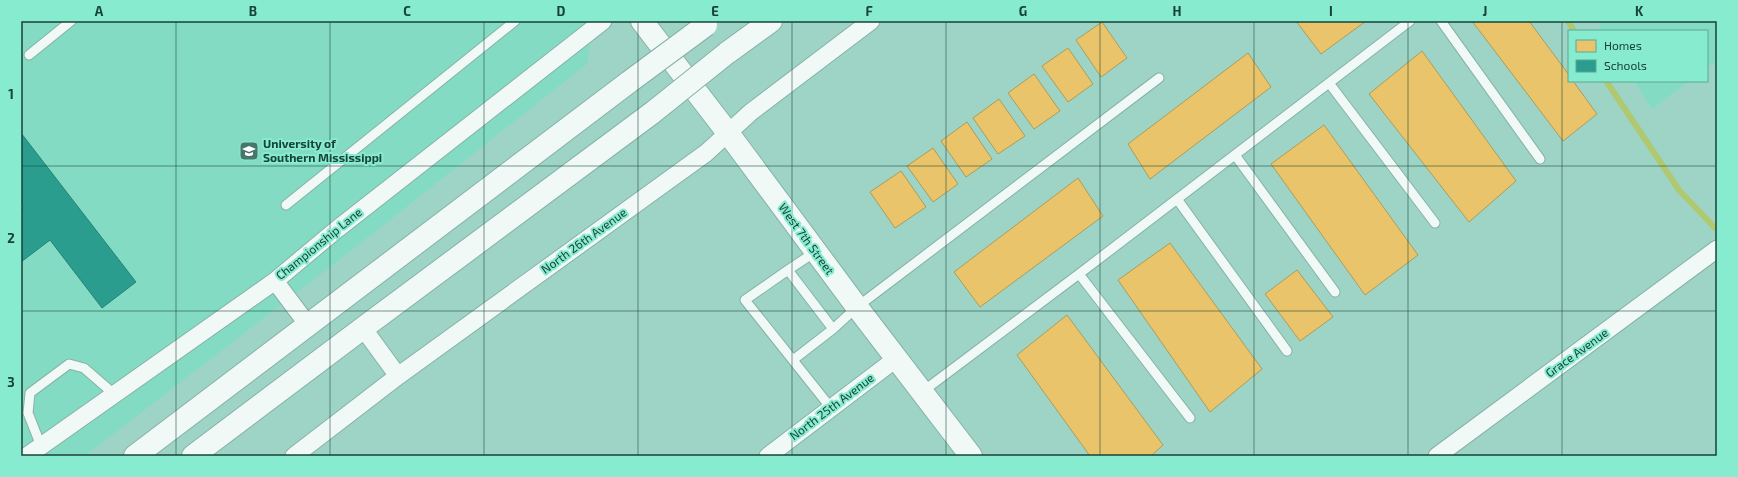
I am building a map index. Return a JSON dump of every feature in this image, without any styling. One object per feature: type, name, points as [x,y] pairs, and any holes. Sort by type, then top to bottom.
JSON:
[{"type":"main road","name":"West 7th Street","points":[[642,21],[728,133],[856,307],[897,358],[971,456]]},
{"type":"main road","points":[[193,456],[362,328],[652,113],[771,21]]},
{"type":"main road","points":[[135,456],[709,23]]},
{"type":"street","name":"Championship Lane","points":[[27,456],[275,281],[348,220],[603,21]]},
{"type":"street","name":"North 26th Avenue","points":[[294,456],[398,376],[700,157],[757,108],[872,21]]},
{"type":"street","name":"Grace Avenue","points":[[1437,456],[1717,249]]},
{"type":"street","points":[[275,281],[308,325]]},
{"type":"street","points":[[362,328],[398,376]]},
{"type":"street","name":"North 25th Avenue","points":[[768,456],[897,358]]},
{"type":"lane","points":[[29,55],[71,21]]},
{"type":"lane","points":[[286,205],[515,21]]},
{"type":"lane","points":[[922,392],[1410,21]]},
{"type":"lane","points":[[1441,21],[1540,159]]},
{"type":"lane","points":[[793,360],[833,329],[856,307],[1159,78]]},
{"type":"lane","points":[[1329,83],[1435,223]]},
{"type":"lane","points":[[1235,155],[1335,292]]},
{"type":"lane","points":[[1177,199],[1287,351]]},
{"type":"lane","points":[[815,252],[745,300],[831,408]]},
{"type":"lane","points":[[788,270],[833,329]]},
{"type":"lane","points":[[1079,274],[1190,418]]},
{"type":"lane","points":[[41,446],[28,413],[30,394],[69,364],[84,368],[114,394]]},
{"type":"shaded area","name":"University of Southern Mississippi","points":[[21,21],[591,21],[588,63],[366,239],[85,456],[21,456]]},
{"type":"shaded area","points":[[1596,21],[1717,21],[1717,60],[1708,67],[1708,30],[1602,30]]},
{"type":"shaded area","points":[[1635,82],[1688,82],[1652,109]]},
{"type":"building: Homes","points":[[1296,21],[1366,21],[1321,54]]},
{"type":"building: Homes","points":[[1472,21],[1529,21],[1568,74],[1568,82],[1574,82],[1597,114],[1563,141]]},
{"type":"building: Homes","points":[[1102,22],[1127,58],[1101,77],[1076,40]]},
{"type":"building: Homes","points":[[1068,48],[1093,84],[1068,102],[1042,66]]},
{"type":"building: Homes","points":[[1422,51],[1516,181],[1469,222],[1369,94]]},
{"type":"building: Homes","points":[[1248,53],[1271,87],[1150,179],[1128,144]]},
{"type":"building: Homes","points":[[1034,74],[1060,111],[1034,129],[1008,93]]},
{"type":"building: Homes","points":[[999,99],[1025,136],[998,154],[973,118]]},
{"type":"building: Homes","points":[[967,122],[992,159],[966,177],[941,141]]},
{"type":"building: Homes","points":[[1324,125],[1418,255],[1365,295],[1271,164]]},
{"type":"building: Homes","points":[[933,148],[958,184],[933,202],[907,166]]},
{"type":"building: Homes","points":[[901,171],[926,207],[895,228],[870,192]]},
{"type":"building: Homes","points":[[1078,178],[1103,216],[980,307],[954,272]]},
{"type":"building: Homes","points":[[1170,243],[1262,369],[1210,412],[1118,280]]},
{"type":"building: Homes","points":[[1297,270],[1333,317],[1300,341],[1265,294]]},
{"type":"building: Homes","points":[[1067,315],[1163,445],[1151,456],[1090,456],[1017,355]]},
{"type":"building: Schools","points":[[21,133],[136,282],[102,308],[50,240],[21,262],[21,210],[24,208],[21,204]]},
{"type":"waterway","points":[[1568,21],[1573,30]]},
{"type":"waterway","points":[[1607,82],[1679,190],[1715,228]]},
{"type":"place","name":"University of Southern Mississippi","points":[[249,151]]}]
